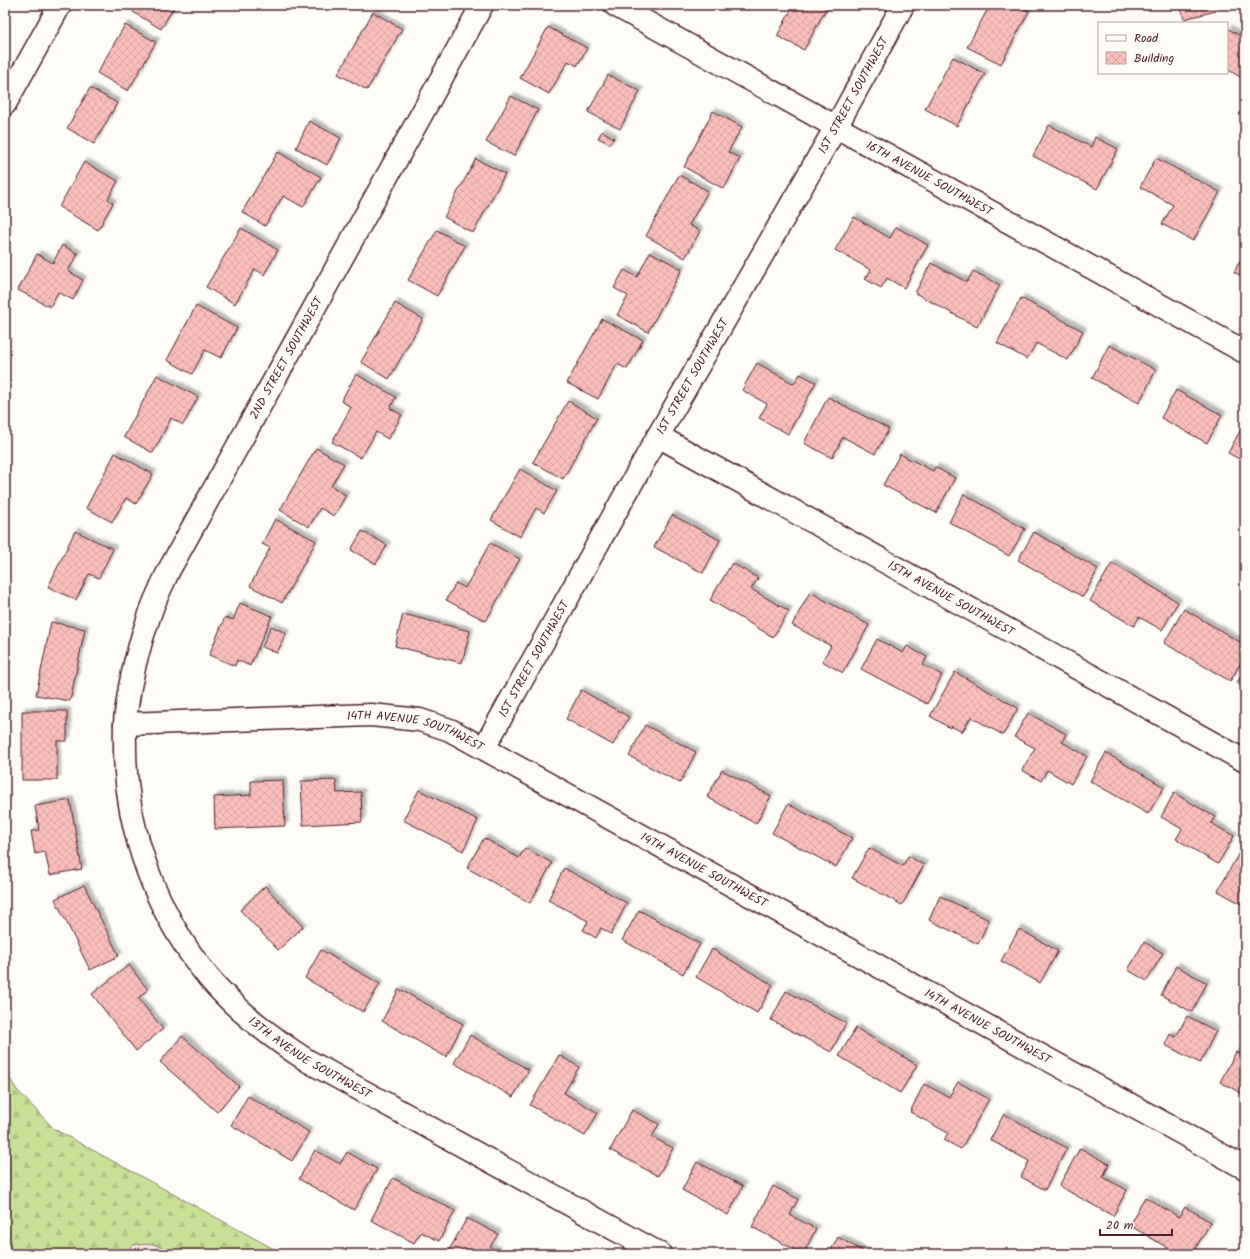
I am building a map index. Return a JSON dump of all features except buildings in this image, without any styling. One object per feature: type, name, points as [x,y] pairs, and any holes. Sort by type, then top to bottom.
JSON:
[{"type":"street","points":[[5,104],[60,5]]},
{"type":"street","name":"2ND STREET SOUTHWEST","points":[[125,724],[136,660],[151,610],[169,570],[482,5]]},
{"type":"street","name":"16TH AVENUE SOUTHWEST","points":[[615,5],[1245,352]]},
{"type":"street","name":"1ST STREET SOUTHWEST","points":[[484,748],[658,436],[836,127],[903,5]]},
{"type":"street","name":"15TH AVENUE SOUTHWEST","points":[[658,436],[1245,761]]},
{"type":"street","name":"14TH AVENUE SOUTHWEST","points":[[125,724],[371,715],[420,720],[450,730],[1245,1168]]},
{"type":"street","name":"13TH AVENUE SOUTHWEST","points":[[125,724],[126,768],[131,812],[142,855],[162,904],[184,942],[209,978],[246,1016],[281,1044],[308,1061],[660,1254]]},
{"type":"shaded area","points":[[154,1244],[174,1254],[124,1254],[133,1245]]},
{"type":"green space","points":[[5,1071],[17,1090],[54,1129],[283,1254],[174,1254],[154,1244],[133,1245],[124,1254],[5,1254]]}]
